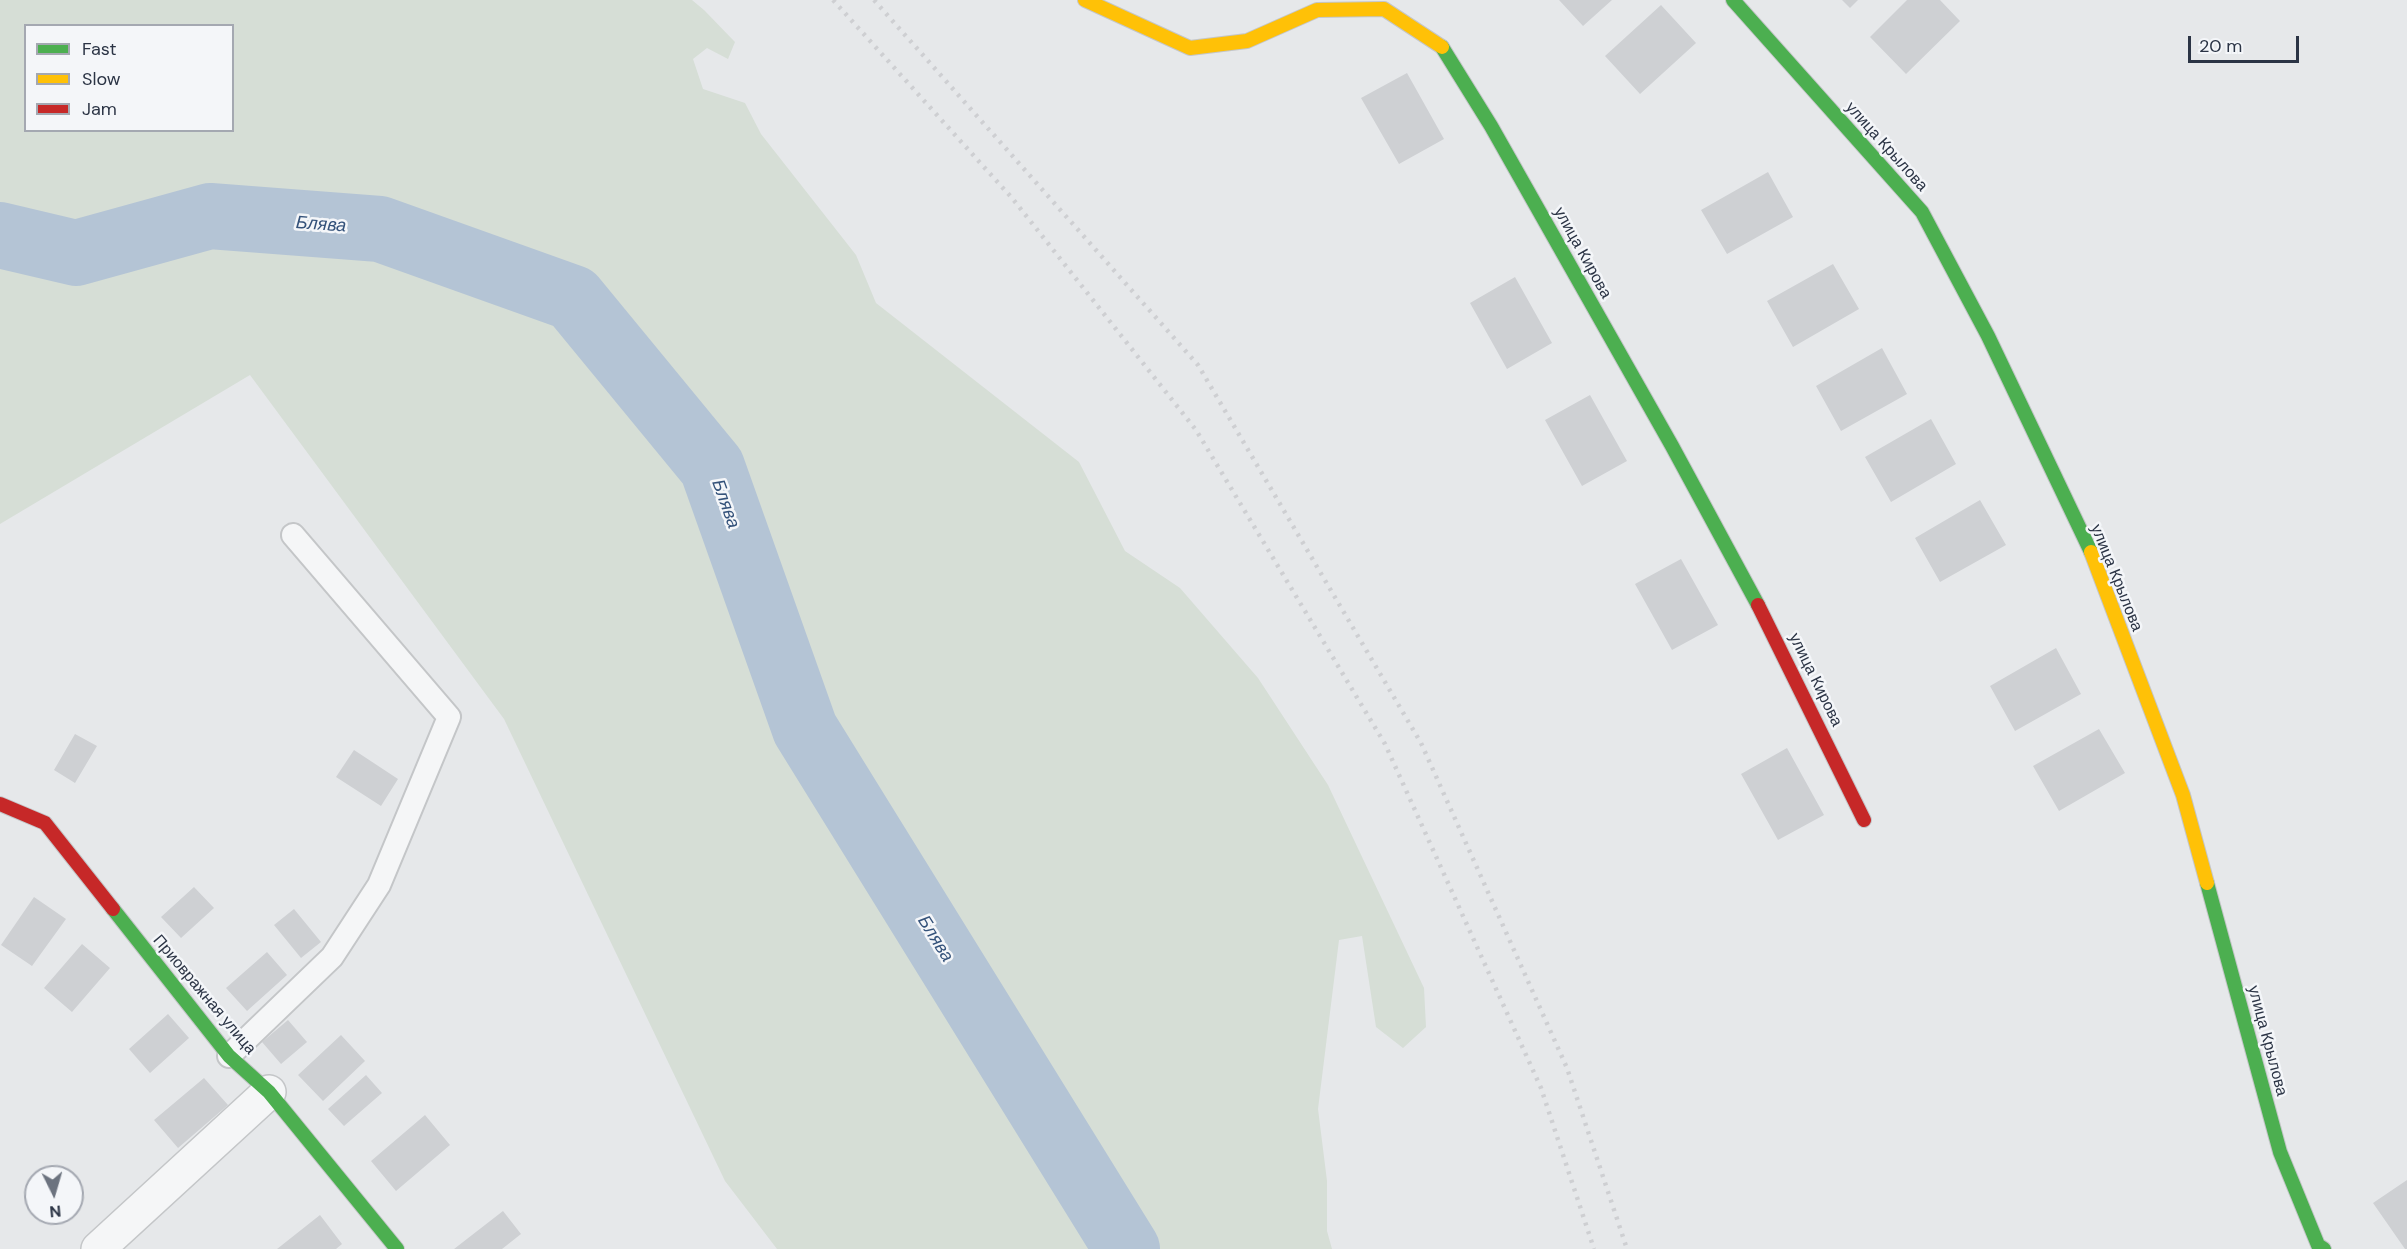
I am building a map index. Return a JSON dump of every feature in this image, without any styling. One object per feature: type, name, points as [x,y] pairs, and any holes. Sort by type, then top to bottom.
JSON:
[{"type":"street","name":"улица Кирова","points":[[1085,0],[1190,48],[1247,41],[1317,10],[1384,9],[1441,46],[1491,126],[1678,457],[1778,642],[1864,820]]},
{"type":"street","name":"улица Крылова","points":[[1733,0],[1922,212],[1988,336],[2086,543],[2183,795],[2280,1152],[2321,1247]]},
{"type":"street","name":"Приовражная улица","points":[[0,804],[45,823],[228,1056],[269,1092],[397,1249]]},
{"type":"street","points":[[98,1249],[269,1092]]},
{"type":"lane","points":[[228,1056],[332,957],[379,885],[449,717],[293,535]]},
{"type":"shaded area","points":[[0,0],[692,0],[735,42],[728,59],[707,48],[693,59],[703,89],[745,103],[761,134],[856,255],[876,303],[1079,462],[1125,551],[1180,588],[1258,678],[1328,785],[1424,988],[1426,1027],[1403,1048],[1376,1027],[1362,936],[1339,940],[1318,1109],[1327,1181],[1327,1231],[1332,1249],[777,1249],[725,1181],[504,719],[250,375],[0,524]]},
{"type":"building","points":[[1559,0],[1612,0],[1583,26]]},
{"type":"building","points":[[1842,0],[1858,0],[1850,8]]},
{"type":"building","points":[[1907,0],[1940,0],[1960,21],[1906,74],[1870,37]]},
{"type":"building","points":[[1661,5],[1696,43],[1640,94],[1605,56]]},
{"type":"building","points":[[1407,73],[1444,139],[1399,164],[1361,98]]},
{"type":"building","points":[[1768,172],[1793,217],[1727,254],[1701,210]]},
{"type":"building","points":[[1833,264],[1859,309],[1793,347],[1767,301]]},
{"type":"building","points":[[1515,277],[1552,343],[1507,369],[1470,303]]},
{"type":"building","points":[[1882,348],[1907,394],[1841,431],[1816,386]]},
{"type":"building","points":[[1590,395],[1627,461],[1582,486],[1545,420]]},
{"type":"building","points":[[1931,419],[1956,464],[1891,502],[1865,457]]},
{"type":"building","points":[[1980,500],[2006,545],[1940,582],[1915,538]]},
{"type":"building","points":[[1681,559],[1718,625],[1672,650],[1635,584]]},
{"type":"building","points":[[2056,648],[2081,694],[2015,731],[1990,686]]},
{"type":"building","points":[[2099,729],[2125,773],[2059,811],[2033,766]]},
{"type":"building","points":[[75,734],[97,746],[75,783],[54,770]]},
{"type":"building","points":[[1787,748],[1824,815],[1778,840],[1741,774]]},
{"type":"building","points":[[354,750],[398,779],[381,806],[336,777]]},
{"type":"building","points":[[194,887],[214,908],[181,938],[161,917]]},
{"type":"building","points":[[34,897],[66,919],[32,966],[1,945]]},
{"type":"building","points":[[294,909],[321,942],[301,958],[274,925]]},
{"type":"building","points":[[82,944],[110,968],[72,1012],[44,988]]},
{"type":"building","points":[[267,952],[287,975],[247,1011],[226,988]]},
{"type":"building","points":[[168,1014],[189,1038],[150,1073],[129,1049]]},
{"type":"building","points":[[288,1020],[307,1042],[281,1064],[262,1042]]},
{"type":"building","points":[[341,1035],[365,1061],[323,1101],[298,1075]]},
{"type":"building","points":[[366,1075],[382,1093],[344,1126],[328,1109]]},
{"type":"building","points":[[204,1078],[228,1105],[178,1148],[154,1120]]},
{"type":"building","points":[[425,1115],[450,1145],[396,1191],[371,1161]]},
{"type":"building","points":[[2407,1180],[2407,1249],[2405,1249],[2373,1203]]},
{"type":"building","points":[[503,1211],[521,1234],[502,1249],[454,1249]]},
{"type":"building","points":[[320,1215],[342,1244],[336,1249],[277,1249]]},
{"type":"waterway","name":"Блява","points":[[0,235],[76,253],[210,216],[380,229],[573,298],[712,467],[805,729],[1127,1249]]},
{"type":"railway","points":[[833,0],[1012,198],[1196,430],[1385,744],[1541,1088],[1594,1249]]},
{"type":"railway","points":[[874,0],[1198,365],[1421,743],[1567,1068],[1627,1249]]},
{"type":"traffic: fast","points":[[1733,0],[1922,212],[1988,336],[2091,552]]},
{"type":"traffic: fast","points":[[1442,47],[1491,126],[1672,446],[1758,605]]},
{"type":"traffic: fast","points":[[2207,883],[2280,1152],[2318,1245],[2324,1249]]},
{"type":"traffic: fast","points":[[113,909],[229,1056],[269,1092],[397,1249]]},
{"type":"traffic: slow","points":[[1085,0],[1190,48],[1247,41],[1317,10],[1384,9],[1442,47]]},
{"type":"traffic: slow","points":[[2091,552],[2183,795],[2207,883]]},
{"type":"traffic: jam","points":[[1758,605],[1864,820]]},
{"type":"traffic: jam","points":[[0,804],[45,823],[113,909]]}]
